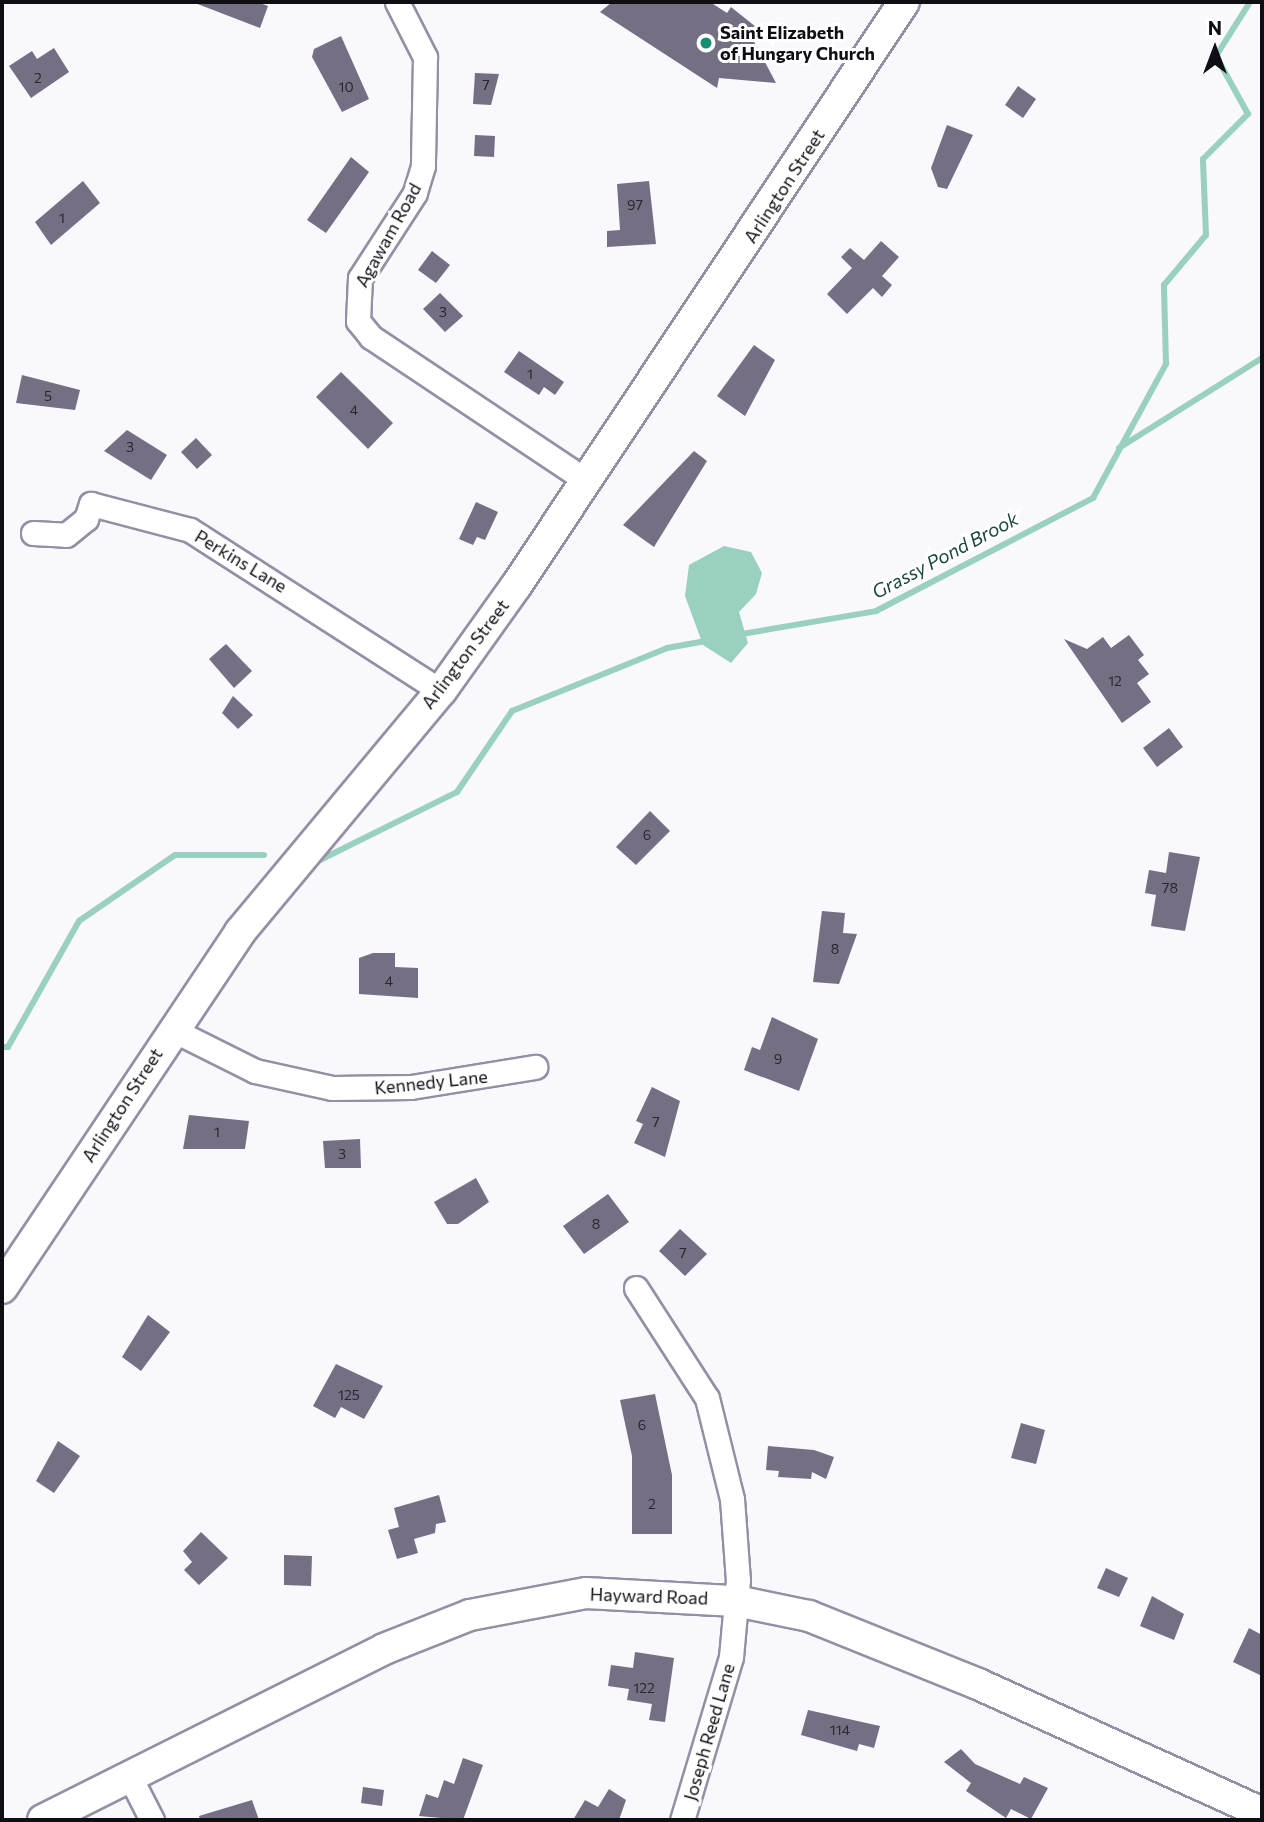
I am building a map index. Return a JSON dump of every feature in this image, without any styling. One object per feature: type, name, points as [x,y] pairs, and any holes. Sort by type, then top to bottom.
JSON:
[{"type":"street","name":"Agawam Road","points":[[397,2],[425,57],[423,166],[415,193],[360,278],[358,321],[370,337],[587,481]]},
{"type":"street","name":"Arlington Street","points":[[2,1288],[171,1030],[257,910],[441,691],[587,481],[904,2]]},
{"type":"street","name":"Perkins Lane","points":[[33,533],[66,535],[86,519],[91,504],[190,530],[441,691]]},
{"type":"street","name":"Kennedy Lane","points":[[171,1030],[233,1062],[332,1088],[411,1087],[535,1067]]},
{"type":"street","name":"Joseph Reed Lane","points":[[636,1288],[707,1398],[723,1445],[736,1601],[722,1699],[682,1820]]},
{"type":"street","name":"Hayward Road","points":[[43,1820],[354,1662],[470,1615],[586,1593],[736,1601],[809,1616],[965,1679],[1262,1814]]},
{"type":"street","points":[[129,1775],[152,1820]]},
{"type":"shaded area","points":[[724,546],[751,552],[762,573],[756,594],[739,612],[748,643],[731,663],[703,645],[685,596],[689,565]]},
{"type":"building","points":[[257,2],[268,6],[260,28],[195,3]]},
{"type":"building","name":"Saint Elizabeth of Hungary Church","points":[[612,2],[710,2],[727,13],[731,7],[756,27],[750,34],[776,83],[719,78],[717,88],[600,12]]},
{"type":"building","points":[[341,36],[369,99],[342,112],[312,57],[314,49]]},
{"type":"building","points":[[54,48],[69,72],[31,98],[9,66],[32,51],[37,59]]},
{"type":"building","points":[[475,73],[499,74],[491,105],[473,104]]},
{"type":"building","points":[[1018,86],[1036,99],[1023,118],[1005,105]]},
{"type":"building","points":[[947,125],[973,135],[947,189],[938,187],[931,168]]},
{"type":"building","points":[[475,135],[495,136],[494,157],[474,156]]},
{"type":"building","points":[[351,157],[369,172],[326,233],[307,220]]},
{"type":"building","points":[[83,181],[100,203],[51,245],[35,222]]},
{"type":"building","points":[[649,181],[656,244],[607,247],[607,231],[620,230],[617,184]]},
{"type":"building","points":[[881,241],[899,257],[882,276],[892,285],[882,297],[873,288],[847,314],[827,294],[852,268],[841,257],[850,248],[864,260]]},
{"type":"building","points":[[432,251],[450,265],[436,283],[418,270]]},
{"type":"building","points":[[440,293],[463,316],[445,332],[423,309]]},
{"type":"building","points":[[754,345],[775,360],[745,416],[717,396]]},
{"type":"building","points":[[519,351],[564,382],[555,395],[544,387],[539,395],[504,372]]},
{"type":"building","points":[[341,372],[393,423],[368,449],[316,397]]},
{"type":"building","points":[[22,375],[80,390],[75,410],[16,403]]},
{"type":"building","points":[[127,430],[167,455],[151,480],[104,451]]},
{"type":"building","points":[[196,438],[212,455],[197,469],[181,452]]},
{"type":"building","points":[[694,451],[707,461],[654,547],[623,525]]},
{"type":"building","points":[[476,502],[498,512],[485,540],[477,537],[473,545],[459,539]]},
{"type":"building","points":[[1129,635],[1144,655],[1138,660],[1149,674],[1137,683],[1151,702],[1122,723],[1064,639],[1087,649],[1103,637],[1111,648]]},
{"type":"building","points":[[226,644],[252,671],[234,688],[209,659]]},
{"type":"building","points":[[233,696],[253,715],[238,729],[222,713]]},
{"type":"building","points":[[1169,728],[1183,747],[1157,767],[1143,748]]},
{"type":"building","points":[[650,811],[670,831],[636,865],[616,847]]},
{"type":"building","points":[[1169,852],[1200,857],[1185,931],[1151,926],[1156,895],[1145,893],[1149,870],[1166,873]]},
{"type":"building","points":[[822,911],[845,913],[843,933],[857,934],[839,984],[813,982]]},
{"type":"building","points":[[373,953],[395,953],[395,967],[418,968],[418,998],[359,994],[359,958]]},
{"type":"building","points":[[772,1017],[818,1039],[799,1091],[744,1070],[752,1047],[760,1050]]},
{"type":"building","points":[[652,1087],[680,1101],[665,1157],[634,1143],[643,1124],[636,1121]]},
{"type":"building","points":[[189,1115],[249,1121],[245,1149],[183,1149]]},
{"type":"building","points":[[360,1139],[361,1168],[325,1168],[323,1141]]},
{"type":"building","points":[[476,1178],[489,1202],[458,1224],[447,1224],[434,1202]]},
{"type":"building","points":[[608,1194],[629,1222],[584,1254],[563,1226]]},
{"type":"building","points":[[680,1229],[707,1254],[685,1276],[659,1251]]},
{"type":"building","points":[[148,1315],[170,1332],[141,1371],[122,1357]]},
{"type":"building","points":[[336,1364],[383,1386],[364,1419],[341,1407],[335,1418],[313,1406]]},
{"type":"building","points":[[655,1394],[672,1475],[672,1534],[632,1534],[632,1456],[620,1400]]},
{"type":"building","points":[[1021,1423],[1045,1430],[1036,1464],[1011,1458]]},
{"type":"building","points":[[58,1441],[80,1456],[54,1493],[36,1481]]},
{"type":"building","points":[[768,1446],[814,1450],[834,1457],[826,1479],[812,1472],[811,1479],[778,1477],[779,1471],[766,1470]]},
{"type":"building","points":[[439,1495],[446,1522],[436,1524],[435,1533],[414,1539],[418,1553],[397,1559],[388,1530],[399,1527],[394,1508]]},
{"type":"building","points":[[201,1532],[228,1558],[199,1585],[184,1570],[192,1562],[183,1551]]},
{"type":"building","points":[[284,1555],[312,1556],[311,1586],[284,1585]]},
{"type":"building","points":[[1106,1568],[1128,1578],[1119,1597],[1097,1588]]},
{"type":"building","points":[[1152,1596],[1184,1614],[1174,1640],[1140,1626]]},
{"type":"building","points":[[1249,1628],[1262,1635],[1262,1676],[1233,1662]]},
{"type":"building","points":[[635,1652],[674,1658],[665,1722],[649,1720],[652,1704],[627,1700],[629,1689],[608,1686],[611,1665],[633,1668]]},
{"type":"building","points":[[808,1710],[880,1726],[874,1748],[859,1744],[857,1751],[801,1735]]},
{"type":"building","points":[[961,1749],[975,1764],[1020,1784],[1024,1777],[1048,1788],[1031,1819],[1011,1809],[1006,1818],[966,1791],[971,1783],[944,1762]]},
{"type":"building","points":[[463,1758],[483,1765],[463,1820],[419,1816],[426,1794],[438,1798],[444,1780],[454,1784]]},
{"type":"building","points":[[363,1787],[384,1790],[382,1806],[361,1803]]},
{"type":"building","points":[[609,1789],[626,1800],[619,1820],[573,1820],[585,1800],[598,1807]]},
{"type":"building","points":[[252,1800],[259,1820],[200,1820],[199,1816]]},
{"type":"waterway","name":"Grassy Pond Brook","points":[[742,634],[876,611],[1093,498],[1166,364],[1164,285],[1206,235],[1203,159],[1248,114],[1216,56],[1250,2]]},
{"type":"waterway","points":[[1119,448],[1262,358]]},
{"type":"waterway","name":"Grassy Pond Brook","points":[[314,863],[457,792],[512,711],[667,648],[711,640]]},
{"type":"waterway","name":"Grassy Pond Brook","points":[[2,1047],[8,1047],[79,921],[175,855],[264,855]]},
{"type":"place","name":"Saint Elizabeth of Hungary Church","points":[[706,43]]}]
